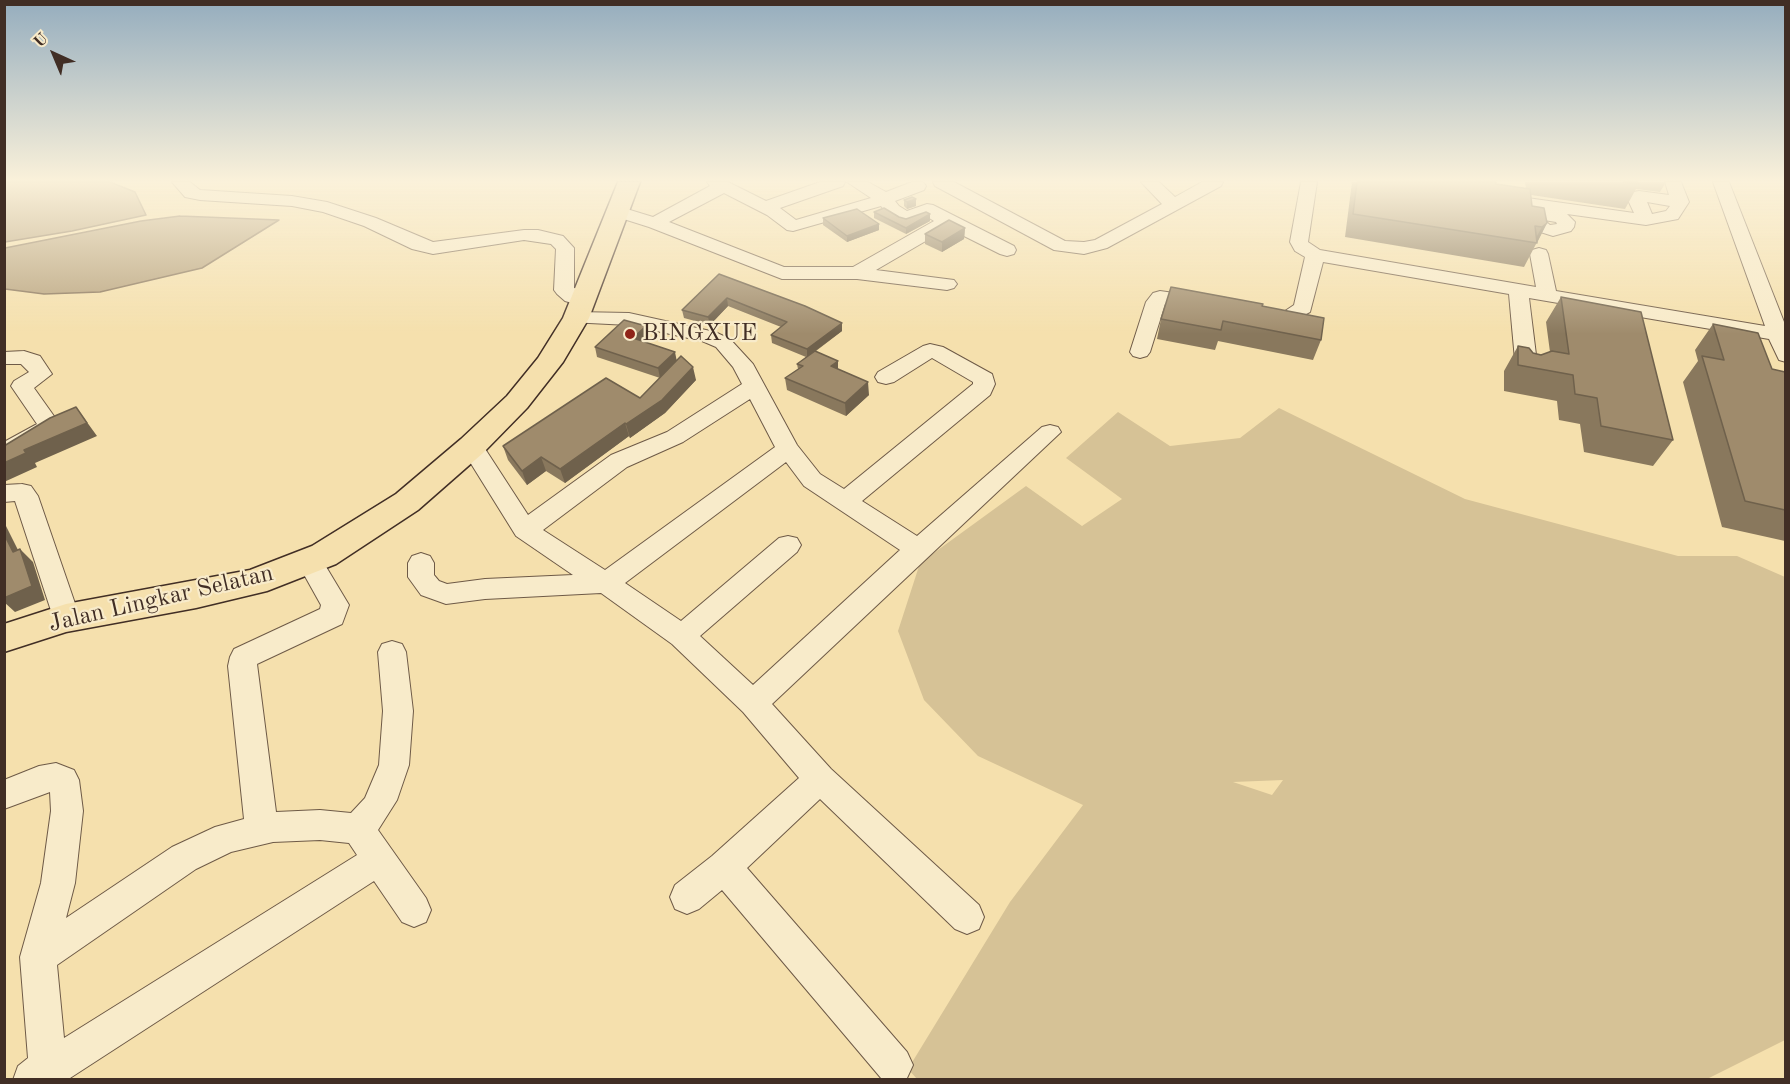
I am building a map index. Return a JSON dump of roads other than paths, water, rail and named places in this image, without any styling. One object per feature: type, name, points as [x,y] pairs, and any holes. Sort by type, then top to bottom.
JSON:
[{"type":"main road","name":"Jalan Lingkar Selatan","points":[[4,638],[66,618],[255,582],[309,562],[346,543],[407,502],[472,446],[517,402],[549,362],[580,307],[609,233]]},
{"type":"street","points":[[393,233],[419,245],[433,248],[524,235],[538,235],[557,240],[565,248],[564,290],[580,307],[708,336],[730,350],[755,386],[788,449],[812,480],[918,549]]},
{"type":"street","points":[[679,233],[782,273],[856,273],[947,284]]},
{"type":"street","points":[[856,273],[927,233]]},
{"type":"street","points":[[971,233],[1007,250]]},
{"type":"street","points":[[1035,233],[1061,246],[1084,248],[1101,244],[1122,233]]},
{"type":"street","points":[[1301,233],[1299,242],[1302,247],[1315,255],[1782,335]]},
{"type":"street","points":[[1741,233],[1782,335],[1785,356]]},
{"type":"street","points":[[1539,254],[1547,296]]},
{"type":"street","points":[[1246,313],[1280,318],[1296,314],[1303,308],[1315,255]]},
{"type":"street","points":[[1518,291],[1527,371]]},
{"type":"street","points":[[1140,352],[1156,302],[1160,297],[1223,308]]},
{"type":"street","points":[[844,502],[982,390],[984,384],[984,379],[936,351],[930,350],[886,377]]},
{"type":"street","points":[[4,358],[24,357],[33,361],[41,374],[13,390],[50,426],[4,453]]},
{"type":"street","points":[[525,530],[619,461],[675,437],[755,386]]},
{"type":"street","points":[[753,703],[918,549],[1050,432]]},
{"type":"street","points":[[472,446],[525,530],[682,636],[753,703],[820,779],[967,917]]},
{"type":"street","points":[[421,563],[421,577],[430,588],[446,594],[485,589],[606,583],[788,449]]},
{"type":"street","points":[[4,494],[22,492],[26,496],[66,618]]},
{"type":"street","points":[[682,636],[788,545]]},
{"type":"street","points":[[261,830],[258,788],[242,666],[244,657],[332,616],[335,605],[309,562]]},
{"type":"street","points":[[358,829],[376,808],[386,790],[394,765],[398,711],[392,652]]},
{"type":"street","points":[[4,795],[39,780],[56,777],[63,780],[65,787],[67,811],[58,883],[38,957],[47,1058],[40,1078]]},
{"type":"street","points":[[687,897],[724,867],[820,779]]},
{"type":"street","points":[[38,957],[51,946],[184,858],[227,838],[273,827],[320,825],[358,829],[414,910]]},
{"type":"street","points":[[40,1078],[379,859]]},
{"type":"street","points":[[724,867],[894,1065]]},
{"type":"place","name":"BINGXUE","points":[[630,334]]}]
